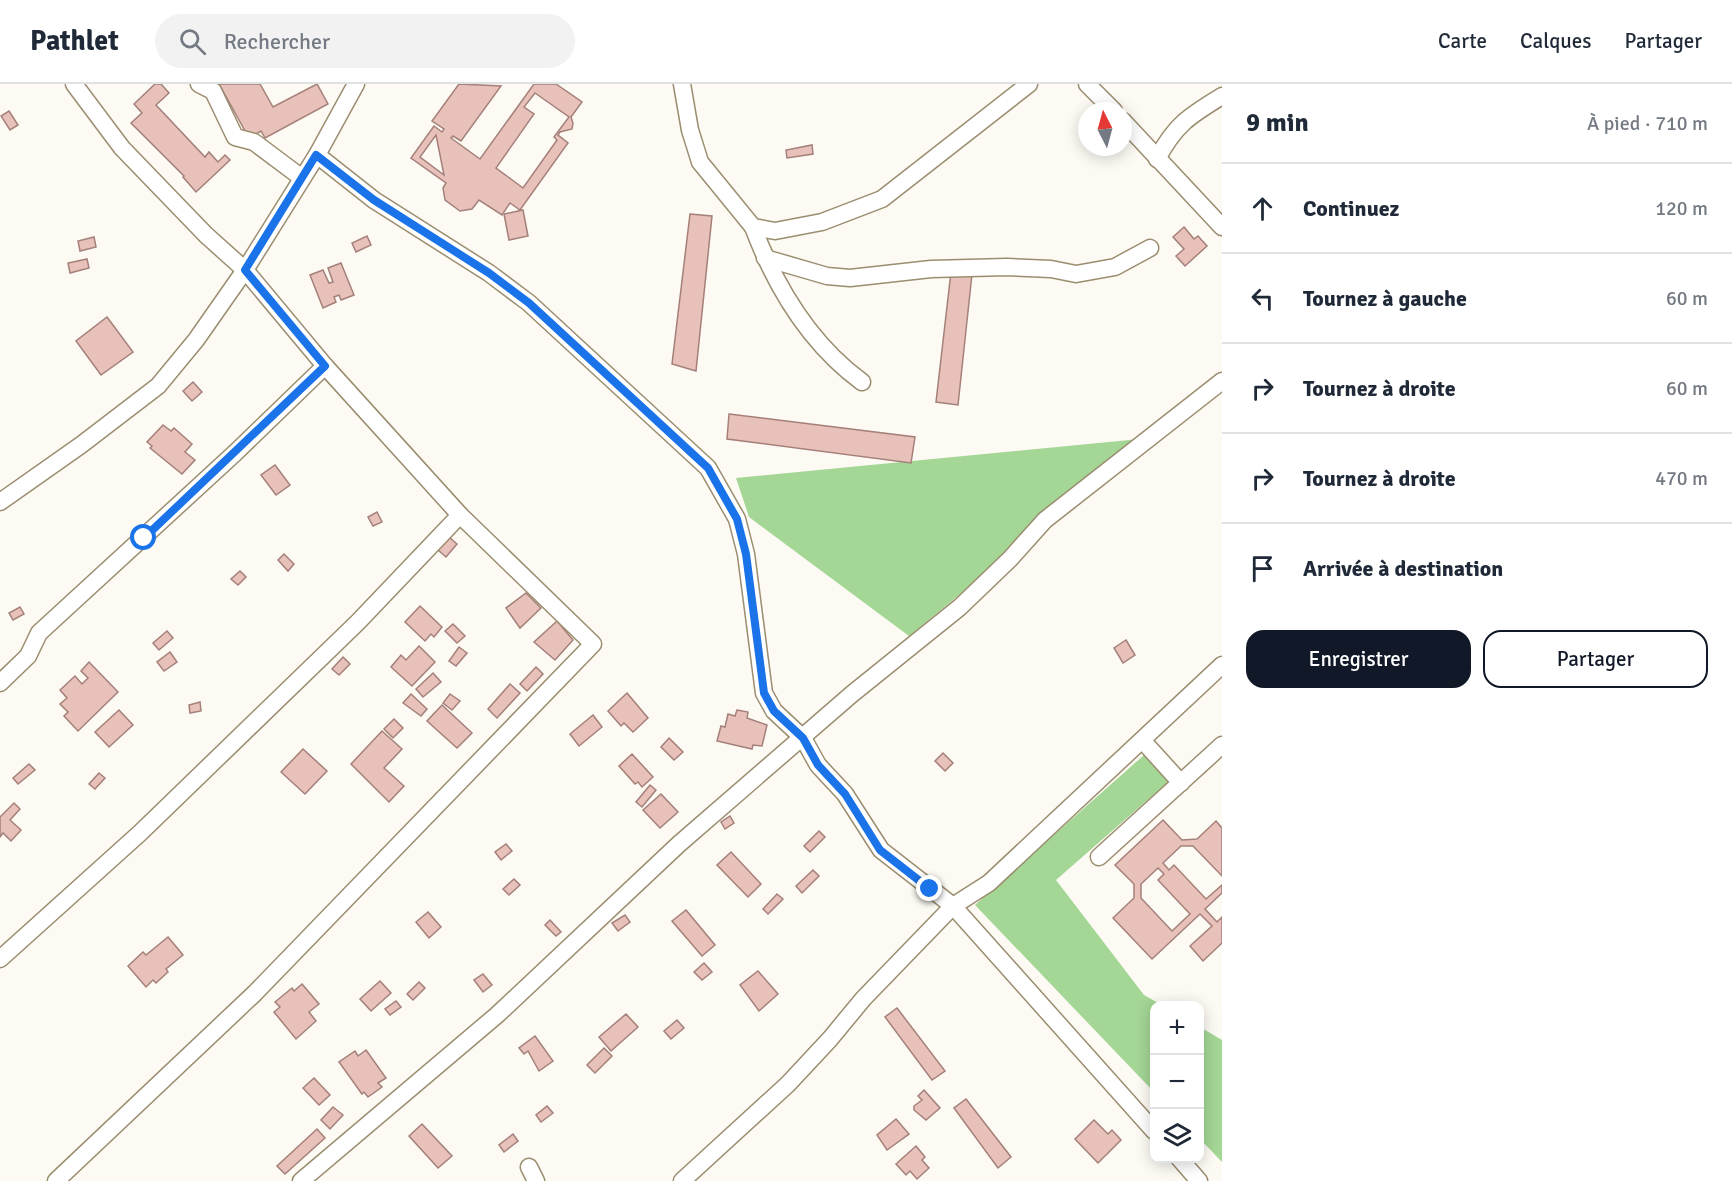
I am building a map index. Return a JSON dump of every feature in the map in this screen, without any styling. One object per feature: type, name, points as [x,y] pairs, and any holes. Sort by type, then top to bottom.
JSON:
[{"type":"street","points":[[56,1181],[255,993],[593,644],[460,515],[325,366],[245,270],[206,235],[122,148],[74,84]]},
{"type":"street","points":[[199,84],[213,91],[235,137],[254,142],[302,178]]},
{"type":"street","points":[[0,501],[81,445],[158,386],[196,340],[245,270],[316,155],[356,84]]},
{"type":"street","points":[[682,84],[690,130],[700,162],[753,227],[765,258],[815,342],[862,382]]},
{"type":"street","points":[[753,227],[775,231],[822,222],[882,199],[1029,84]]},
{"type":"street","points":[[1087,84],[1105,102]]},
{"type":"street","points":[[1157,159],[1176,127],[1218,92]]},
{"type":"street","points":[[1132,132],[1222,227]]},
{"type":"street","points":[[316,155],[374,200],[523,298],[708,468],[737,519],[746,554],[764,693],[774,711],[803,738],[818,765],[845,794],[880,850],[953,906],[1150,1125]]},
{"type":"street","points":[[765,258],[828,276],[850,278],[931,269],[1007,267],[1051,269],[1076,274],[1115,267],[1150,248]]},
{"type":"street","points":[[0,683],[28,656],[39,633],[236,453],[325,366]]},
{"type":"street","points":[[301,1181],[496,1015],[679,844],[852,694],[960,607],[1010,559],[1045,520],[1222,381]]},
{"type":"street","points":[[0,959],[196,778],[358,622],[460,515]]},
{"type":"street","points":[[682,1181],[788,1084],[863,999],[953,906],[989,884],[1222,665]]},
{"type":"street","points":[[1143,741],[1181,783]]},
{"type":"street","points":[[1099,857],[1222,745]]},
{"type":"street","points":[[1183,1163],[1199,1181]]},
{"type":"green space","points":[[1150,438],[909,636],[749,517],[736,478]]},
{"type":"green space","points":[[1144,755],[1168,782],[1056,880],[1144,995],[1155,1001],[1150,1001],[1150,1088],[975,905]]},
{"type":"green space","points":[[1204,1029],[1222,1040],[1222,1162],[1204,1143]]},
{"type":"building","points":[[155,84],[161,84],[169,93],[156,105],[205,157],[209,152],[218,162],[225,155],[230,160],[196,192],[184,176],[131,123],[142,113],[134,104]]},
{"type":"building","points":[[219,84],[260,84],[273,107],[317,84],[328,104],[265,138],[261,131],[249,138]]},
{"type":"building","points":[[459,84],[501,86],[461,141],[453,136],[451,138],[480,159],[534,84],[556,84],[582,102],[571,117],[572,129],[560,132],[558,135],[568,143],[520,210],[510,203],[502,215],[479,200],[472,209],[460,211],[445,200],[443,188],[446,183],[411,158],[434,126],[442,132],[444,129],[432,121]],"holes":[[[535,93],[569,117],[554,137],[557,140],[523,188],[496,168],[534,114],[524,107]],[[436,135],[444,175],[420,157]]]},
{"type":"building","points":[[9,111],[18,125],[10,130],[1,116]]},
{"type":"building","points":[[812,145],[813,154],[787,158],[786,150]]},
{"type":"building","points":[[523,210],[528,236],[509,240],[504,214]]},
{"type":"building","points":[[690,214],[712,216],[696,371],[672,364]]},
{"type":"building","points":[[1184,227],[1194,239],[1198,236],[1207,246],[1185,266],[1176,256],[1184,249],[1173,237]]},
{"type":"building","points":[[367,236],[371,245],[356,252],[352,243]]},
{"type":"building","points":[[94,237],[96,247],[80,251],[78,241]]},
{"type":"building","points":[[87,259],[89,268],[70,273],[68,263]]},
{"type":"building","points":[[341,263],[354,295],[341,300],[339,295],[334,297],[336,302],[323,308],[310,275],[323,270],[329,283],[333,282],[328,268]]},
{"type":"building","points":[[951,272],[972,274],[958,405],[936,402]]},
{"type":"building","points":[[107,317],[133,352],[101,375],[76,341]]},
{"type":"building","points":[[193,382],[202,392],[192,401],[183,391]]},
{"type":"building","points":[[729,414],[915,437],[911,463],[727,439]]},
{"type":"building","points":[[163,425],[171,431],[174,428],[192,444],[185,452],[195,460],[182,474],[150,448],[152,446],[147,442]]},
{"type":"building","points":[[275,465],[290,485],[276,495],[261,475]]},
{"type":"building","points":[[377,512],[382,522],[373,526],[368,517]]},
{"type":"building","points":[[449,537],[457,544],[446,557],[438,550]]},
{"type":"building","points":[[284,554],[294,564],[288,571],[278,560]]},
{"type":"building","points":[[240,571],[246,577],[238,585],[231,579]]},
{"type":"building","points":[[526,593],[541,608],[520,628],[506,608]]},
{"type":"building","points":[[420,606],[442,627],[434,637],[431,634],[425,641],[405,622]]},
{"type":"building","points":[[20,607],[24,614],[13,620],[9,613]]},
{"type":"building","points":[[557,621],[573,640],[555,660],[534,642]]},
{"type":"building","points":[[453,624],[465,636],[457,643],[445,631]]},
{"type":"building","points":[[167,631],[173,638],[159,650],[153,643]]},
{"type":"building","points":[[1126,640],[1135,655],[1123,663],[1114,648]]},
{"type":"building","points":[[419,646],[435,662],[412,686],[391,667],[401,655],[406,660]]},
{"type":"building","points":[[459,647],[467,653],[456,666],[449,661]]},
{"type":"building","points":[[170,652],[177,662],[164,671],[157,662]]},
{"type":"building","points":[[343,657],[350,664],[339,675],[332,669]]},
{"type":"building","points":[[89,662],[118,692],[78,731],[64,716],[68,712],[60,704],[67,698],[60,690],[75,676],[82,684],[88,678],[81,671]]},
{"type":"building","points":[[536,667],[543,674],[527,691],[520,684]]},
{"type":"building","points":[[433,673],[441,682],[423,697],[416,689]]},
{"type":"building","points":[[510,684],[520,693],[497,718],[488,709]]},
{"type":"building","points":[[627,693],[648,718],[633,732],[624,723],[621,726],[608,711]]},
{"type":"building","points":[[411,694],[427,709],[421,716],[403,703]]},
{"type":"building","points":[[450,694],[460,701],[452,710],[443,703]]},
{"type":"building","points":[[200,702],[201,711],[190,713],[189,705]]},
{"type":"building","points":[[442,705],[472,733],[457,748],[427,721]]},
{"type":"building","points":[[119,710],[133,725],[109,747],[95,732]]},
{"type":"building","points":[[737,710],[748,712],[747,718],[767,725],[762,746],[753,745],[752,749],[717,741],[721,726],[725,727],[728,714],[735,716]]},
{"type":"building","points":[[593,715],[602,727],[579,746],[570,734]]},
{"type":"building","points":[[394,719],[403,728],[393,738],[384,729]]},
{"type":"building","points":[[382,731],[402,749],[384,768],[404,786],[389,802],[351,764]]},
{"type":"building","points":[[669,738],[683,752],[674,760],[661,747]]},
{"type":"building","points":[[303,749],[327,771],[305,794],[281,772]]},
{"type":"building","points":[[943,753],[953,763],[945,771],[935,761]]},
{"type":"building","points":[[632,754],[653,777],[642,787],[638,782],[635,784],[619,766]]},
{"type":"building","points":[[29,764],[35,770],[18,784],[13,778]]},
{"type":"building","points":[[99,773],[105,778],[95,789],[89,784]]},
{"type":"building","points":[[650,785],[656,790],[642,807],[636,802]]},
{"type":"building","points":[[661,794],[678,812],[660,828],[643,810]]},
{"type":"building","points":[[14,803],[20,809],[10,820],[21,830],[11,841],[3,833],[0,837],[0,817]]},
{"type":"building","points":[[730,816],[734,823],[725,829],[721,822]]},
{"type":"building","points":[[1163,820],[1182,840],[1197,839],[1216,821],[1222,828],[1222,876],[1193,846],[1181,846],[1163,863],[1169,870],[1174,865],[1206,899],[1222,885],[1222,893],[1205,909],[1217,922],[1222,917],[1222,943],[1203,961],[1190,946],[1212,926],[1200,914],[1152,959],[1113,918],[1134,898],[1134,884],[1115,865]],"holes":[[[1158,868],[1164,874],[1158,880],[1190,914],[1172,931],[1141,898],[1141,884]]]},
{"type":"building","points":[[819,831],[825,837],[810,852],[804,846]]},
{"type":"building","points":[[506,844],[512,851],[501,860],[495,852]]},
{"type":"building","points":[[731,852],[761,884],[748,897],[717,865]]},
{"type":"building","points":[[813,870],[819,876],[802,893],[796,886]]},
{"type":"building","points":[[514,879],[520,885],[509,895],[503,889]]},
{"type":"building","points":[[777,894],[783,899],[768,914],[763,909]]},
{"type":"building","points":[[686,910],[715,945],[702,956],[672,921]]},
{"type":"building","points":[[428,912],[441,927],[429,938],[416,922]]},
{"type":"building","points":[[625,915],[630,922],[618,931],[612,923]]},
{"type":"building","points":[[550,920],[561,932],[556,936],[545,925]]},
{"type":"building","points":[[168,937],[183,955],[166,969],[168,972],[156,983],[153,980],[146,987],[128,966],[143,952],[146,955]]},
{"type":"building","points":[[704,963],[712,972],[702,980],[694,972]]},
{"type":"building","points":[[758,971],[778,994],[759,1011],[740,985]]},
{"type":"building","points":[[483,974],[492,985],[483,992],[474,980]]},
{"type":"building","points":[[380,981],[391,993],[371,1011],[360,999]]},
{"type":"building","points":[[419,982],[425,988],[413,1000],[407,994]]},
{"type":"building","points":[[302,984],[319,1004],[309,1012],[316,1021],[296,1039],[274,1012],[280,1007],[275,1002],[292,988],[294,991]]},
{"type":"building","points":[[396,1001],[401,1007],[390,1015],[385,1009]]},
{"type":"building","points":[[897,1008],[945,1071],[932,1080],[885,1017]]},
{"type":"building","points":[[626,1014],[638,1027],[611,1051],[599,1037]]},
{"type":"building","points":[[677,1020],[684,1028],[671,1039],[664,1031]]},
{"type":"building","points":[[535,1036],[553,1061],[539,1071],[528,1051],[524,1054],[519,1048]]},
{"type":"building","points":[[604,1048],[612,1056],[595,1073],[587,1065]]},
{"type":"building","points":[[366,1050],[386,1078],[378,1083],[382,1087],[368,1097],[364,1092],[362,1094],[339,1062],[355,1051],[358,1056]]},
{"type":"building","points":[[314,1078],[330,1095],[319,1105],[303,1088]]},
{"type":"building","points":[[924,1090],[940,1108],[926,1120],[914,1110],[914,1106],[922,1100],[918,1096]]},
{"type":"building","points":[[966,1099],[1011,1157],[998,1168],[954,1108]]},
{"type":"building","points":[[547,1106],[553,1113],[541,1122],[536,1115]]},
{"type":"building","points":[[333,1107],[343,1115],[330,1129],[321,1120]]},
{"type":"building","points":[[896,1119],[909,1134],[887,1150],[877,1135]]},
{"type":"building","points":[[1094,1120],[1108,1134],[1112,1130],[1121,1140],[1098,1163],[1075,1139]]},
{"type":"building","points":[[422,1124],[452,1156],[438,1168],[409,1136]]},
{"type":"building","points":[[317,1129],[325,1138],[285,1174],[277,1166]]},
{"type":"building","points":[[513,1134],[518,1141],[504,1152],[499,1145]]},
{"type":"building","points":[[916,1146],[925,1157],[922,1160],[929,1168],[917,1179],[910,1171],[906,1175],[896,1164]]},
{"type":"route","points":[[144,538],[325,366],[245,270],[316,155],[374,200],[489,273],[529,303],[708,468],[716,478],[737,519],[746,554],[764,693],[774,711],[803,738],[818,765],[845,794],[880,850],[930,889]]}]
